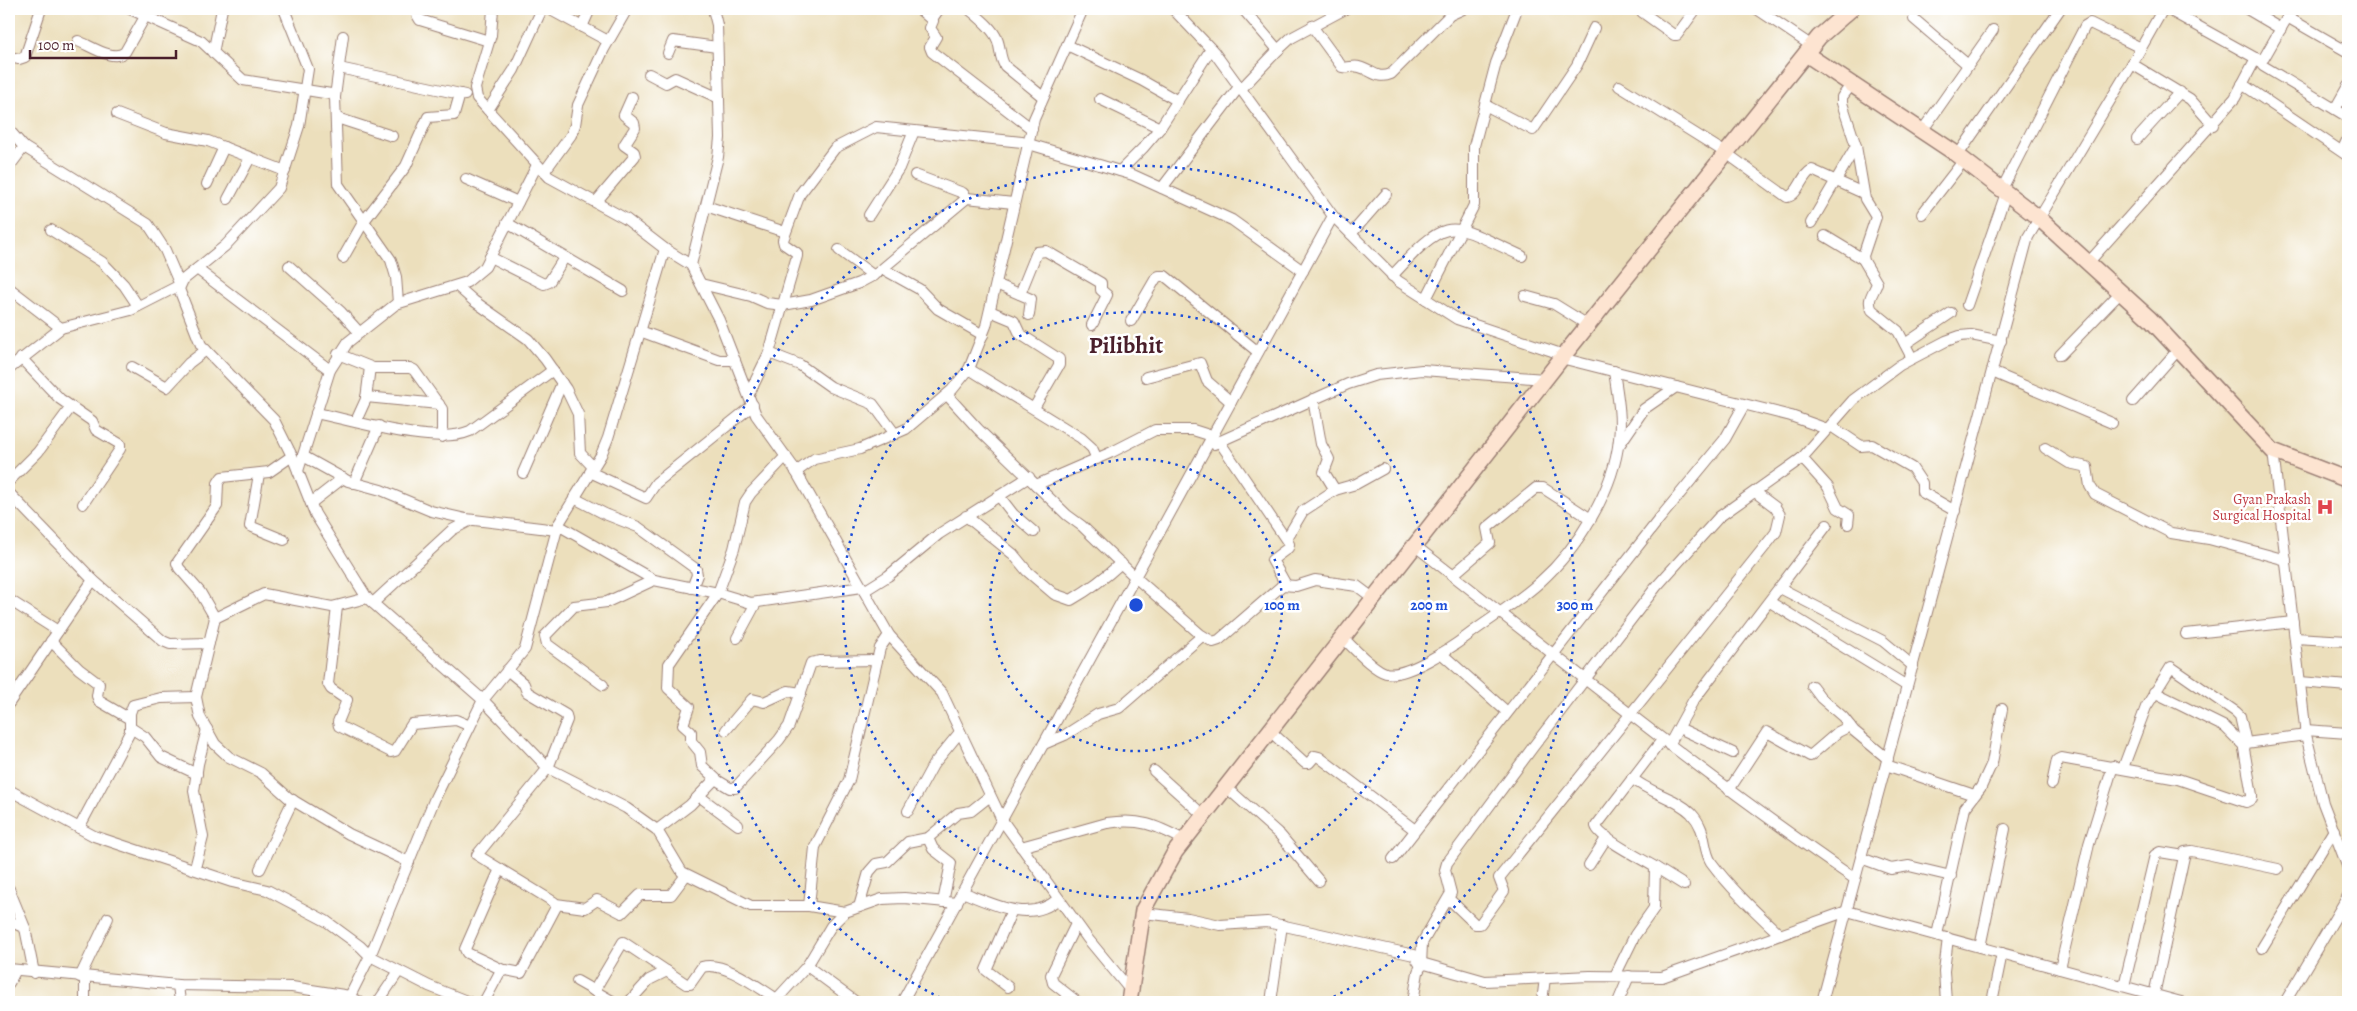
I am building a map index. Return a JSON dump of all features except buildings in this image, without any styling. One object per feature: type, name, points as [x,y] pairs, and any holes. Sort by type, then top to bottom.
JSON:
[{"type":"main road","points":[[1130,997],[1143,913],[1175,852],[1202,815],[1562,356],[1809,50],[1851,9]]},
{"type":"main road","points":[[1809,50],[1852,84],[1961,158],[2040,219],[2121,292],[2274,451],[2348,480]]},
{"type":"street","points":[[9,57],[19,59],[25,57],[41,9]]},
{"type":"street","points":[[130,9],[196,38],[243,80],[332,94],[335,97]]},
{"type":"street","points":[[214,53],[222,9]]},
{"type":"street","points":[[9,369],[62,328],[138,306],[180,285],[225,246],[279,188],[298,126],[308,68],[284,9]]},
{"type":"street","points":[[418,9],[417,18],[420,20],[489,41]]},
{"type":"street","points":[[492,9],[489,41],[476,94],[541,169],[626,219],[665,249],[691,265],[719,320],[756,415],[796,472],[889,635],[942,693],[1002,820],[1130,997]]},
{"type":"street","points":[[488,110],[514,70],[542,9]]},
{"type":"street","points":[[549,9],[608,41]]},
{"type":"street","points":[[582,27],[590,9]]},
{"type":"street","points":[[627,9],[608,41],[578,105],[573,130],[541,169],[518,202],[490,257],[479,274],[457,286],[398,303],[359,332],[338,354],[330,370],[316,413],[298,456],[298,471],[315,514],[370,601],[483,700],[548,768],[626,808],[657,830],[678,867],[686,875],[751,906],[810,906],[845,912]]},
{"type":"street","points":[[691,265],[719,148],[717,25],[713,9]]},
{"type":"street","points":[[919,9],[932,19]]},
{"type":"street","points":[[939,9],[932,19],[930,28],[936,38],[930,47],[932,52],[1032,129]]},
{"type":"street","points":[[969,9],[994,33],[999,43],[1001,60],[1005,66],[1044,96]]},
{"type":"street","points":[[796,472],[814,459],[860,449],[915,423],[962,380],[969,369],[983,336],[990,311],[1032,129],[1044,96],[1083,9]]},
{"type":"street","points":[[1172,9],[1211,49],[1333,216],[1392,276],[1426,299],[1457,318],[1562,356],[1791,416],[1829,428],[1861,446],[1872,445],[1912,468],[1922,483],[1922,492],[1955,511]]},
{"type":"street","points":[[1243,9],[1280,48]]},
{"type":"street","points":[[1162,188],[1240,88],[1280,48],[1312,26],[1345,9]]},
{"type":"street","points":[[1312,26],[1342,66],[1360,67],[1379,76],[1384,76],[1391,74],[1450,15],[1458,13],[1463,9]]},
{"type":"street","points":[[1426,299],[1475,202],[1474,146],[1496,63],[1517,9]]},
{"type":"street","points":[[1642,12],[1674,36],[1677,35],[1696,9]]},
{"type":"street","points":[[1757,9],[1809,50]]},
{"type":"street","points":[[1922,214],[2060,9]]},
{"type":"street","points":[[2247,9],[2281,29]]},
{"type":"street","points":[[1822,1002],[2028,237],[2132,64],[2162,10],[2258,59],[2263,66],[2348,117]]},
{"type":"street","points":[[2088,263],[2235,98],[2258,59],[2264,58],[2290,13],[2348,52]]},
{"type":"street","points":[[78,41],[114,56],[121,55],[126,52],[146,15]]},
{"type":"street","points":[[1914,20],[1968,65]]},
{"type":"street","points":[[1967,305],[2004,191],[2085,26],[2090,23],[2094,24],[2141,48]]},
{"type":"street","points":[[1485,106],[1532,130],[1578,65],[1594,28]]},
{"type":"street","points":[[1922,130],[1993,30]]},
{"type":"street","points":[[343,36],[335,97],[338,184],[391,260],[396,277],[398,303]]},
{"type":"street","points":[[668,53],[673,41],[717,47]]},
{"type":"street","points":[[1067,45],[1141,80],[1178,101]]},
{"type":"street","points":[[1120,171],[1160,128],[1211,49]]},
{"type":"street","points":[[2132,64],[2180,92],[2197,106],[2213,124]]},
{"type":"street","points":[[339,68],[460,94],[476,94]]},
{"type":"street","points":[[648,74],[666,83],[675,78],[719,98]]},
{"type":"street","points":[[1852,84],[1842,100],[1863,176],[1863,193],[1866,203],[1876,217],[1863,259]]},
{"type":"street","points":[[2242,84],[2345,154],[2348,138]]},
{"type":"street","points":[[1619,86],[1726,153],[1787,197],[1792,195],[1809,170],[1816,171],[1863,193]]},
{"type":"street","points":[[2335,109],[2348,86]]},
{"type":"street","points":[[2137,139],[2180,92]]},
{"type":"street","points":[[343,258],[364,221],[406,166],[428,118],[454,115],[460,94]]},
{"type":"street","points":[[596,202],[636,156],[634,152],[624,145],[634,128],[634,123],[624,115],[632,97]]},
{"type":"street","points":[[1100,99],[1160,128]]},
{"type":"street","points":[[117,114],[166,133],[202,139],[284,171]]},
{"type":"street","points":[[337,118],[392,136]]},
{"type":"street","points":[[749,394],[769,353],[798,256],[797,253],[784,244],[785,232],[800,194],[835,148],[876,127],[1028,144],[1120,171],[1232,220],[1303,270]]},
{"type":"street","points":[[9,130],[24,147],[148,224],[165,250],[180,285],[179,289],[201,345],[274,420],[298,456],[344,478],[381,490],[431,511],[472,519],[558,528],[654,580],[756,604],[863,589],[888,576],[939,534],[999,496],[1032,481],[1097,459],[1155,430],[1193,430],[1215,439],[1287,538],[1288,548],[1272,560],[1272,563],[1285,580],[1282,585],[1218,640],[1210,642],[1135,577],[1082,526],[1066,516],[1032,481],[978,429],[947,395]]},
{"type":"street","points":[[869,215],[899,168],[914,131]]},
{"type":"street","points":[[1811,223],[1856,146]]},
{"type":"street","points":[[9,167],[24,147]]},
{"type":"street","points":[[207,184],[224,148]]},
{"type":"street","points":[[228,199],[250,158]]},
{"type":"street","points":[[915,175],[963,193],[967,198],[1014,203]]},
{"type":"street","points":[[466,179],[518,202]]},
{"type":"street","points":[[1351,234],[1386,194]]},
{"type":"street","points":[[701,284],[751,296],[766,303],[783,305],[811,300],[874,276],[967,198]]},
{"type":"street","points":[[706,206],[785,232]]},
{"type":"street","points":[[1215,439],[1231,402],[1333,216]]},
{"type":"street","points":[[507,223],[622,291]]},
{"type":"street","points":[[1392,276],[1432,236],[1442,230],[1463,229],[1522,256]]},
{"type":"street","points":[[51,230],[102,262],[124,285],[138,306]]},
{"type":"street","points":[[1825,236],[1863,259],[1877,283],[1869,300],[1872,310],[1898,331],[1905,344],[1907,361]]},
{"type":"street","points":[[349,999],[370,956],[435,798],[483,700],[525,649],[558,528],[608,438],[665,249]]},
{"type":"street","points":[[839,250],[874,276]]},
{"type":"street","points":[[1020,294],[1037,252],[1046,251],[1101,283],[1101,290],[1107,295],[1092,325]]},
{"type":"street","points":[[490,257],[544,284],[549,282],[564,258]]},
{"type":"street","points":[[290,266],[341,312],[359,332]]},
{"type":"street","points":[[197,269],[330,370]]},
{"type":"street","points":[[883,269],[919,288],[938,309],[983,336]]},
{"type":"street","points":[[1131,321],[1156,278],[1165,276],[1258,352]]},
{"type":"street","points":[[996,284],[1031,299],[1029,315]]},
{"type":"street","points":[[457,286],[474,301],[528,339],[562,382],[578,414],[580,453],[591,470],[646,498],[660,480],[753,405]]},
{"type":"street","points":[[9,288],[62,328]]},
{"type":"street","points":[[2060,355],[2121,292]]},
{"type":"street","points":[[1525,296],[1554,304],[1588,325]]},
{"type":"street","points":[[990,311],[1014,321],[1020,334],[1059,359],[1059,365],[1034,408]]},
{"type":"street","points":[[1905,344],[1951,313]]},
{"type":"street","points":[[640,331],[719,360],[735,360]]},
{"type":"street","points":[[1413,1002],[1418,972],[1421,966],[1422,943],[1449,899],[1451,890],[1445,870],[1447,863],[1656,588],[1710,526],[1802,458],[1853,400],[1907,361],[1960,336],[1971,335],[2000,341]]},
{"type":"street","points":[[132,366],[167,387],[189,363],[206,350]]},
{"type":"street","points":[[2133,401],[2178,350]]},
{"type":"street","points":[[769,353],[800,365],[831,388],[872,404],[895,434]]},
{"type":"street","points":[[338,354],[370,367],[412,369],[443,412],[442,437]]},
{"type":"street","points":[[21,358],[56,396],[92,421],[96,430],[121,446],[83,504]]},
{"type":"street","points":[[1146,377],[1200,363],[1211,386],[1231,402]]},
{"type":"street","points":[[356,421],[366,397],[370,367]]},
{"type":"street","points":[[969,369],[1081,438],[1092,448],[1097,459]]},
{"type":"street","points":[[316,413],[442,437],[458,436],[470,431],[553,370]]},
{"type":"street","points":[[1342,637],[1384,673],[1401,672],[1442,654],[1526,593],[1546,576],[1575,543],[1605,490],[1618,447],[1620,419],[1614,370]]},
{"type":"street","points":[[902,1002],[1206,447],[1215,439],[1348,384],[1376,375],[1407,371],[1476,372],[1545,379]]},
{"type":"street","points":[[1992,372],[2112,423]]},
{"type":"street","points":[[523,473],[562,382]]},
{"type":"street","points":[[1618,447],[1644,409],[1676,386]]},
{"type":"street","points":[[366,397],[439,404]]},
{"type":"street","points":[[1313,399],[1322,444],[1329,459],[1324,468],[1324,474],[1335,490]]},
{"type":"street","points":[[1393,859],[1660,518],[1725,439],[1744,405]]},
{"type":"street","points":[[9,481],[38,452],[71,406]]},
{"type":"street","points":[[354,482],[379,426]]},
{"type":"street","points":[[2045,448],[2069,463],[2087,467],[2090,486],[2095,494],[2162,530],[2209,539],[2286,560]]},
{"type":"street","points":[[2274,451],[2305,732],[2323,803],[2348,868]]},
{"type":"street","points":[[298,456],[274,470],[259,474],[222,477],[218,483],[217,506],[177,563],[179,568],[200,592],[215,618],[196,697],[200,717],[215,744],[229,757],[261,773],[293,800],[349,834],[409,862]]},
{"type":"street","points":[[786,456],[756,486],[745,502],[734,549],[718,594],[668,667],[669,690],[689,705],[683,725],[691,732],[691,741],[700,752],[702,766],[716,779],[730,788],[735,788],[785,732],[801,694],[808,668],[815,661],[877,660]]},
{"type":"street","points":[[1802,458],[1828,487],[1838,508],[1849,515],[1850,520],[1848,524]]},
{"type":"street","points":[[1287,538],[1303,512],[1335,490],[1359,483],[1383,469]]},
{"type":"street","points":[[259,474],[250,526],[284,540]]},
{"type":"street","points":[[311,503],[344,478]]},
{"type":"street","points":[[1453,575],[1490,543],[1487,528],[1536,488],[1543,488],[1590,519]]},
{"type":"street","points":[[1449,899],[1475,924],[1480,924],[1504,891],[1499,878],[1776,532],[1780,515],[1778,511],[1755,492]]},
{"type":"street","points":[[9,493],[93,580],[163,641],[170,644],[209,643]]},
{"type":"street","points":[[999,496],[1013,514],[1034,532]]},
{"type":"street","points":[[574,498],[605,514],[638,527],[696,570],[697,575],[692,588]]},
{"type":"street","points":[[966,516],[1013,554],[1027,571],[1054,594],[1062,598],[1071,600],[1086,588],[1098,585],[1121,563]]},
{"type":"street","points":[[215,618],[267,594],[337,607],[370,601],[452,530],[472,519]]},
{"type":"street","points":[[1684,886],[1606,837],[1599,832],[1596,826],[1632,778],[1679,728],[1693,701],[1827,525]]},
{"type":"street","points":[[1414,545],[1630,716],[1729,790],[1855,879]]},
{"type":"street","points":[[9,703],[93,580]]},
{"type":"street","points":[[603,686],[547,644],[545,636],[574,606],[607,602],[654,580]]},
{"type":"street","points":[[1282,585],[1296,586],[1314,580],[1357,586],[1373,598]]},
{"type":"street","points":[[1780,588],[1883,641],[1913,666]]},
{"type":"street","points":[[11,601],[58,631]]},
{"type":"street","points":[[1770,602],[1908,686]]},
{"type":"street","points":[[737,638],[756,604]]},
{"type":"street","points":[[337,607],[328,684],[331,689],[347,700],[338,722],[339,726],[391,752],[395,751],[412,724],[456,720],[470,726]]},
{"type":"street","points":[[2186,634],[2293,622]]},
{"type":"street","points":[[810,906],[815,847],[849,780],[877,660],[883,642],[889,635]]},
{"type":"street","points":[[1044,744],[1072,732],[1098,714],[1119,708],[1202,636]]},
{"type":"street","points":[[2295,638],[2348,641]]},
{"type":"street","points":[[51,641],[79,669],[99,684],[97,696],[99,701],[131,723],[161,757],[197,774]]},
{"type":"street","points":[[1442,654],[1508,712]]},
{"type":"street","points":[[2052,784],[2059,758],[2118,767],[2178,779],[2246,802],[2252,799],[2252,795],[2240,716],[2174,667],[2168,669],[2146,707],[2118,767],[2089,844],[2060,969]]},
{"type":"street","points":[[508,670],[524,684],[527,692],[566,715],[567,720],[548,768],[477,854],[478,856],[556,904],[584,908],[597,900],[622,913],[640,895],[671,895],[686,875]]},
{"type":"street","points":[[2300,682],[2348,686]]},
{"type":"street","points":[[1812,686],[1821,698],[1843,717],[1887,762],[1974,795]]},
{"type":"street","points":[[726,730],[752,700],[764,702],[788,691],[801,694]]},
{"type":"street","points":[[2154,692],[2225,727],[2245,745]]},
{"type":"street","points":[[79,828],[125,743],[131,723],[131,709],[138,703],[168,697],[196,697]]},
{"type":"street","points":[[1946,1002],[1943,937],[1951,876],[1966,808],[1981,787],[1992,763],[2002,709]]},
{"type":"street","points":[[1729,790],[1767,732],[1810,756],[1838,732],[1850,726]]},
{"type":"street","points":[[1679,728],[1733,753]]},
{"type":"street","points":[[195,868],[202,837],[195,798],[197,774],[207,729]]},
{"type":"street","points":[[1269,730],[1305,763],[1309,763],[1315,756],[1319,757],[1415,830]]},
{"type":"street","points":[[908,811],[938,758],[960,732]]},
{"type":"street","points":[[2245,745],[2305,732],[2348,733]]},
{"type":"street","points":[[1154,771],[1202,815]]},
{"type":"street","points":[[1632,778],[1647,789],[1690,812],[1700,824],[1710,861],[1748,904],[1780,935]]},
{"type":"street","points":[[657,830],[699,796],[716,779]]},
{"type":"street","points":[[1225,786],[1284,839],[1319,881]]},
{"type":"street","points":[[9,790],[94,836],[195,868],[232,882],[268,890],[326,921],[360,946],[370,956],[469,1002]]},
{"type":"street","points":[[699,796],[738,825]]},
{"type":"street","points":[[859,907],[872,868],[879,862],[887,862],[892,859],[908,842],[928,838],[958,813],[971,811],[990,796]]},
{"type":"street","points":[[260,870],[293,800]]},
{"type":"street","points":[[1021,846],[1107,823],[1122,821],[1146,822],[1184,840]]},
{"type":"street","points":[[1980,947],[2005,829]]},
{"type":"street","points":[[2262,948],[2334,830]]},
{"type":"street","points":[[1588,866],[1606,837]]},
{"type":"street","points":[[928,838],[933,849],[950,862],[943,902]]},
{"type":"street","points":[[2154,995],[2186,852],[2192,851],[2278,869]]},
{"type":"street","points":[[2124,986],[2155,855],[2160,852],[2184,856]]},
{"type":"street","points":[[1861,858],[1890,869],[1909,866],[1951,876]]},
{"type":"street","points":[[1616,976],[1635,934],[1654,908],[1655,867]]},
{"type":"street","points":[[500,869],[465,949],[467,953],[502,970],[521,973],[555,910],[556,904]]},
{"type":"street","points":[[9,889],[25,928],[34,973]]},
{"type":"street","points":[[962,892],[1012,910],[1029,911],[1042,909],[1058,899]]},
{"type":"street","points":[[2285,1002],[2348,896]]},
{"type":"street","points":[[594,991],[623,942],[688,985],[702,966],[721,967],[775,1000],[806,966],[831,926],[845,912],[882,899],[904,898],[957,903]]},
{"type":"street","points":[[1008,987],[988,973],[986,966],[1012,910]]},
{"type":"street","points":[[1421,966],[1430,964],[1485,980],[1616,976],[1662,977],[1847,911],[2181,1002]]},
{"type":"street","points":[[1143,913],[1188,918],[1220,925],[1261,922],[1282,925],[1414,955],[1421,966]]},
{"type":"street","points":[[85,1002],[82,977],[108,918]]},
{"type":"street","points":[[9,921],[25,928]]},
{"type":"street","points":[[1076,924],[1051,974],[1053,983],[1076,1001]]},
{"type":"street","points":[[1271,1002],[1282,925]]},
{"type":"street","points":[[1992,1002],[2002,953]]},
{"type":"street","points":[[806,966],[856,1002]]},
{"type":"street","points":[[9,983],[12,970],[178,985],[292,987],[361,1002]]},
{"type":"street","points":[[378,1002],[399,970]]},
{"type":"street","points":[[484,1002],[502,970]]},
{"type":"street","points":[[629,1002],[649,980],[667,972]]},
{"type":"street","points":[[1618,1002],[1629,976]]},
{"type":"street","points":[[1542,1002],[1545,978]]},
{"type":"street","points":[[577,981],[614,1002]]},
{"type":"street","points":[[178,985],[180,1002]]},
{"type":"place","name":"Gyan Prakash Surgical Hospital","points":[[2325,507]]},
{"type":"district","name":"Pilibhit","points":[[1126,345]]}]
